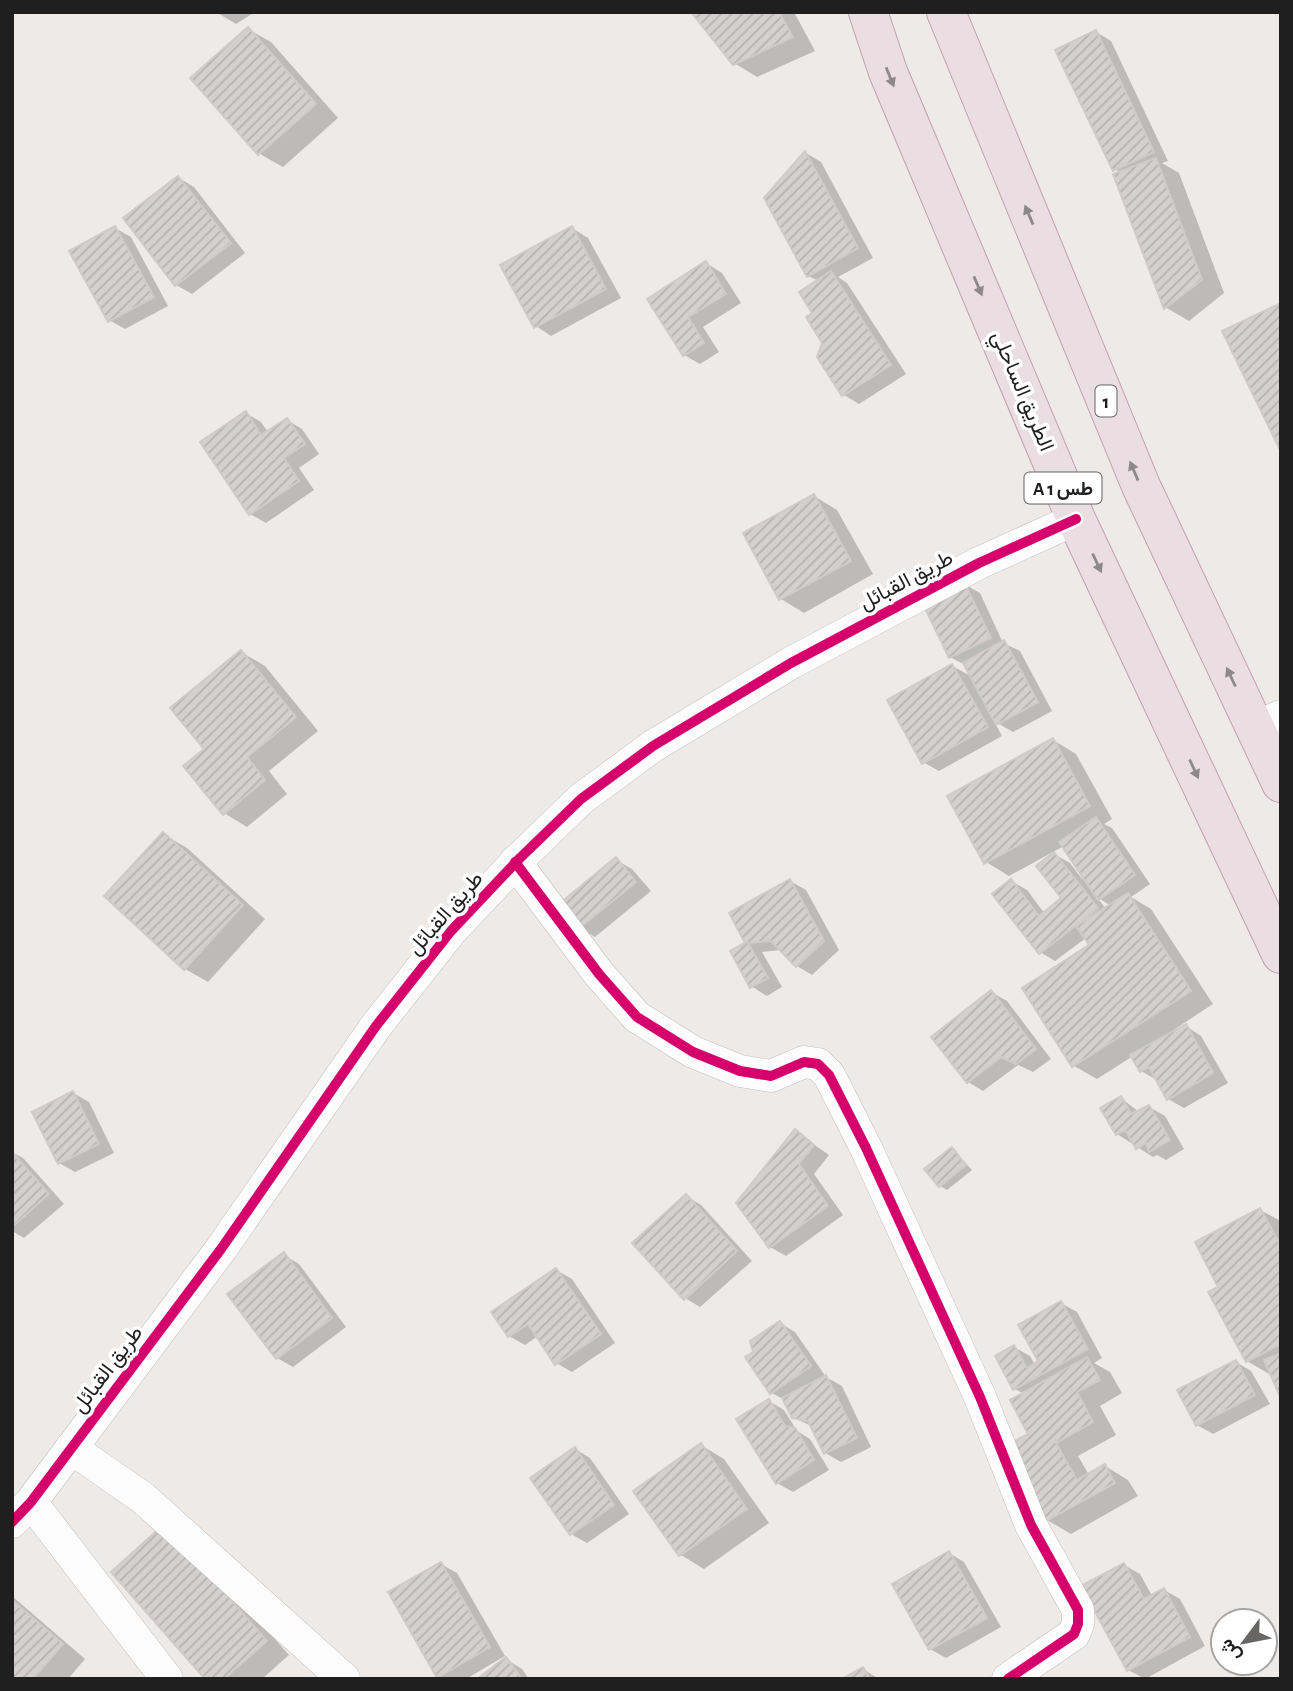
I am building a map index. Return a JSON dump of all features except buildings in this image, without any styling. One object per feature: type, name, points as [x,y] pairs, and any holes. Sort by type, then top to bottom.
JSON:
[{"type":"highway","name":"الطريق الساحلي","points":[[868,12],[888,72],[1076,519],[1281,954]]},
{"type":"highway","name":"1","points":[[946,12],[1141,486],[1268,722],[1281,783]]},
{"type":"street","name":"طريق القبائل","points":[[22,1512],[221,1249],[376,1026],[451,932],[515,862],[581,799],[653,746],[803,657],[979,563],[1076,519]]},
{"type":"street","points":[[515,862],[599,974],[636,1017],[694,1052],[740,1071],[771,1076],[804,1062],[818,1064],[829,1075],[866,1148],[981,1396],[1031,1525],[1078,1610],[1078,1624],[1074,1634],[1008,1679]]},
{"type":"street","points":[[71,1448],[143,1498],[344,1679]]},
{"type":"street","points":[[22,1512],[167,1679]]},
{"type":"cycle path","points":[[12,1522],[31,1502],[221,1249],[376,1026],[451,931],[581,799],[653,746],[791,663],[979,563],[1076,519]]},
{"type":"cycle path","points":[[515,862],[599,974],[637,1017],[693,1052],[740,1071],[771,1076],[804,1062],[818,1064],[829,1075],[866,1148],[980,1397],[1031,1525],[1078,1610],[1078,1624],[1074,1634],[1008,1679]]}]
